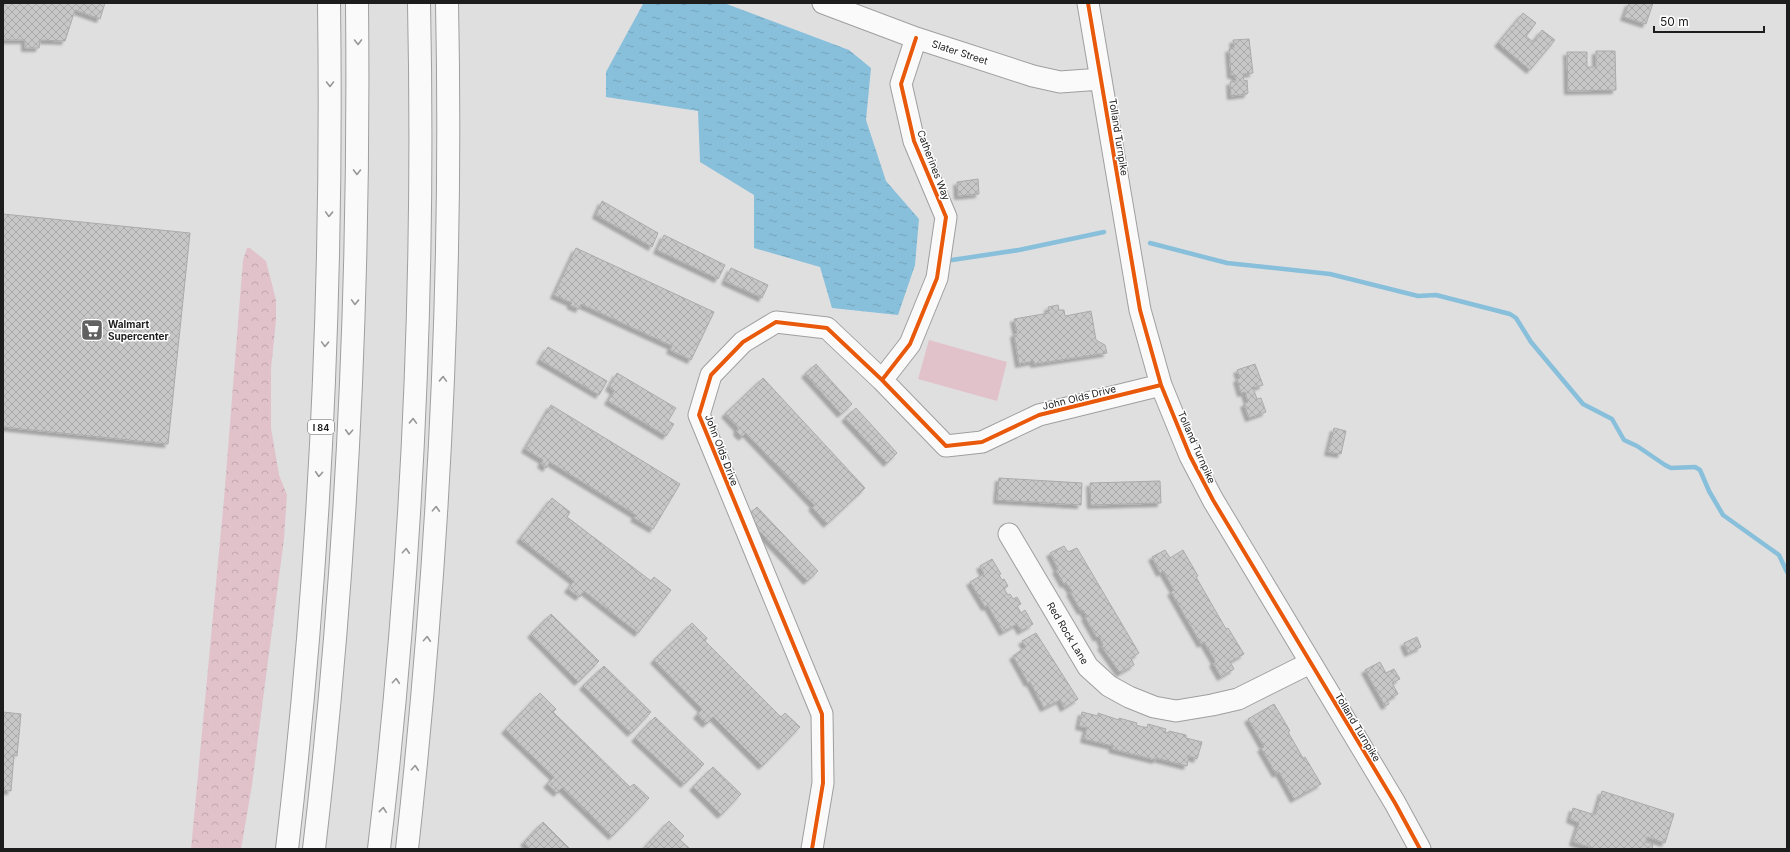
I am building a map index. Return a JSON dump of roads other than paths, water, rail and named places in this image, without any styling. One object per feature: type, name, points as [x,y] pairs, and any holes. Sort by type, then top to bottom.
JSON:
[{"type":"highway","name":"I 84","points":[[287,849],[303,689],[320,466],[329,201],[329,3]]},
{"type":"highway","points":[[314,849],[339,596],[351,390],[357,213],[357,3]]},
{"type":"highway","points":[[379,849],[401,619],[413,427],[420,187],[419,3]]},
{"type":"highway","points":[[407,849],[425,662],[440,452],[447,204],[447,3]]},
{"type":"street","name":"Slater Street","points":[[822,3],[916,38],[1040,78],[1060,82],[1101,79]]},
{"type":"street","name":"Tolland Turnpike","points":[[1088,3],[1140,310],[1161,385],[1190,456],[1213,500],[1395,803],[1420,849]]},
{"type":"street","name":"Catherines Way","points":[[882,380],[910,344],[937,278],[946,217],[914,141],[901,84],[916,38]]},
{"type":"street","name":"John Olds Drive","points":[[812,849],[824,783],[822,714],[699,415],[711,375],[744,342],[776,322],[827,328],[882,380],[946,446],[982,442],[1039,415],[1161,385]]},
{"type":"street","name":"Red Rock Lane","points":[[1009,534],[1088,667],[1109,686],[1129,697],[1154,707],[1176,712],[1238,699],[1310,663]]},
{"type":"water","points":[[724,3],[849,50],[871,68],[866,120],[886,181],[919,219],[915,265],[898,315],[832,308],[820,267],[754,248],[754,195],[700,162],[698,111],[606,97],[606,72],[643,4]]},
{"type":"waterway","points":[[952,260],[1019,250],[1104,232]]},
{"type":"waterway","points":[[1150,243],[1227,263],[1330,274],[1418,296],[1436,295],[1510,314],[1516,318],[1531,342],[1583,404],[1612,419],[1624,440],[1637,446],[1665,465],[1671,468],[1695,467],[1700,470],[1709,491],[1723,515],[1779,555],[1787,572]]},
{"type":"place","name":"Walmart Supercenter","points":[[92,330]]}]
